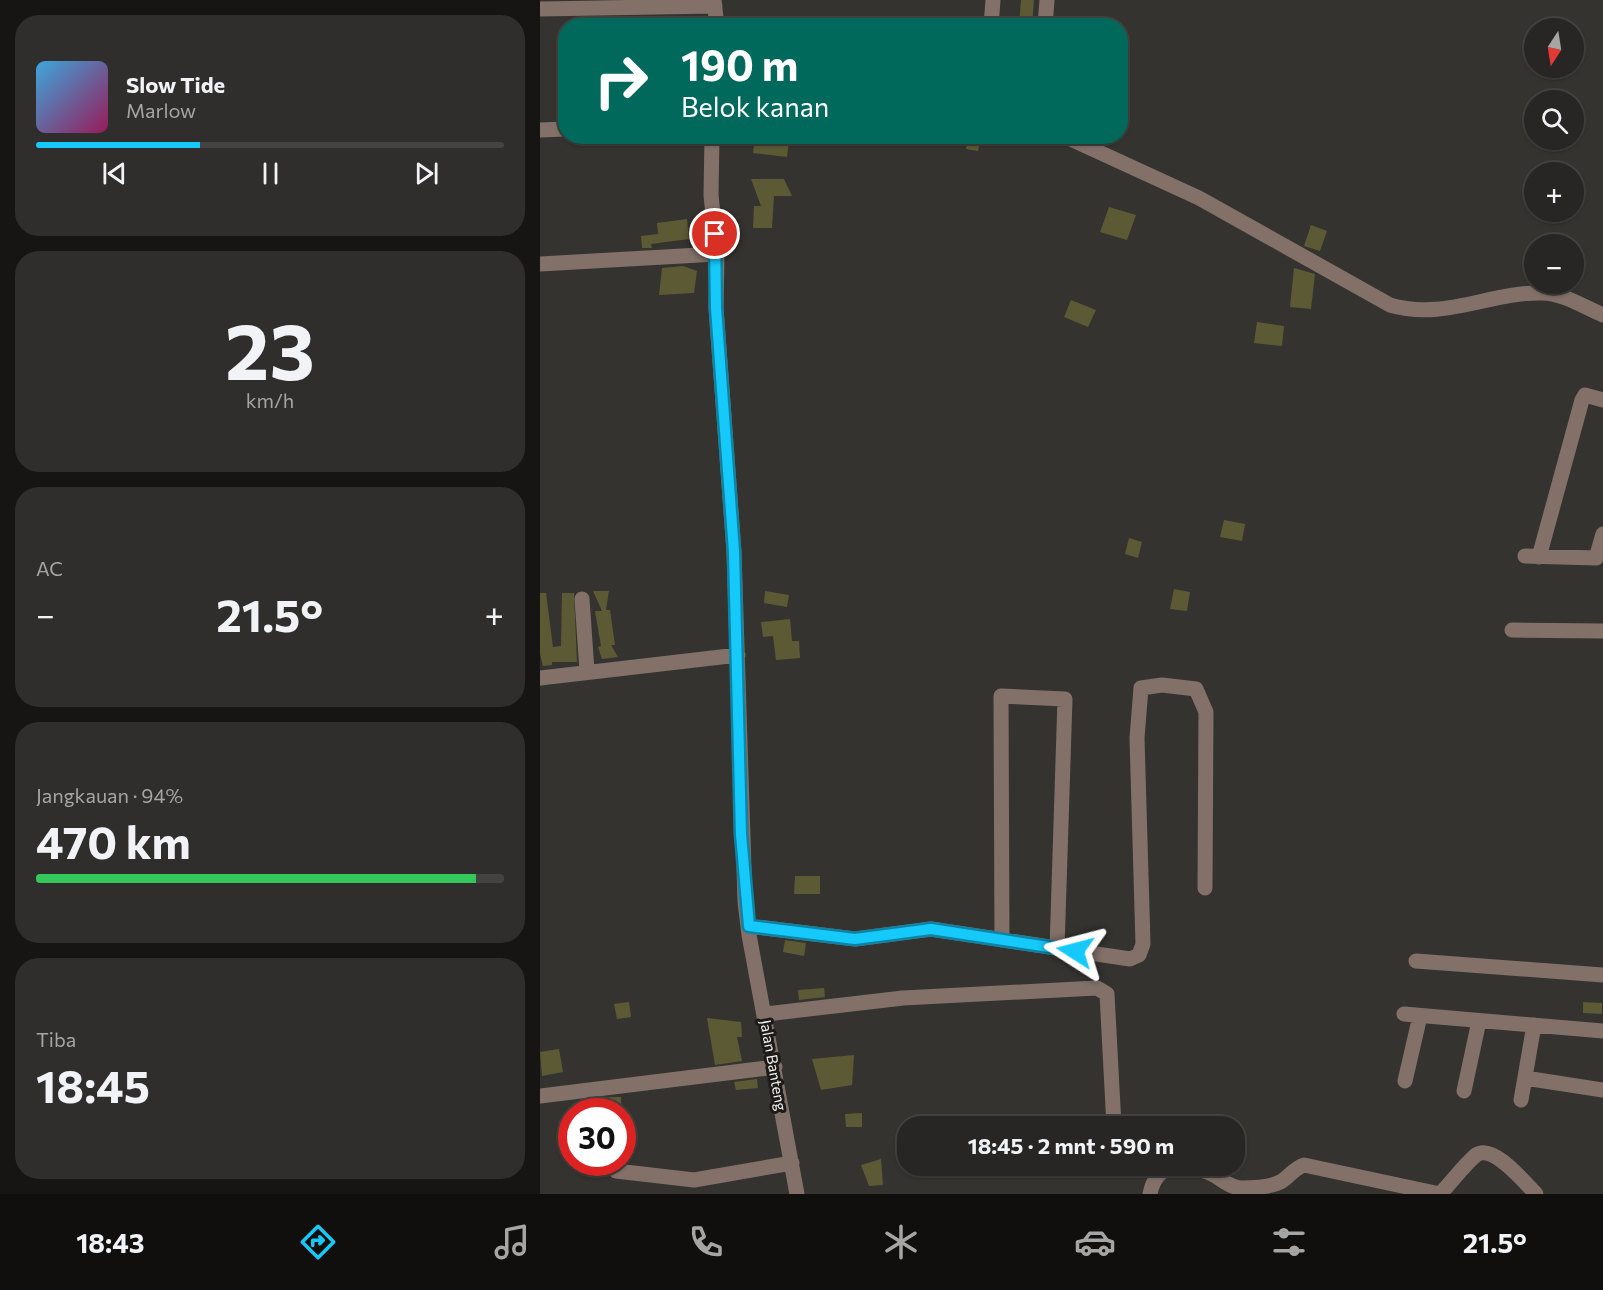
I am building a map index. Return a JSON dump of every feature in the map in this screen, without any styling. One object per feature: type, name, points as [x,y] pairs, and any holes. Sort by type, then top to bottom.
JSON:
[{"type":"street","points":[[992,18],[993,0]]},
{"type":"street","points":[[1045,18],[1047,0]]},
{"type":"street","points":[[540,9],[715,3],[716,18]]},
{"type":"street","points":[[540,130],[558,129]]},
{"type":"street","name":"Jalan Banteng","points":[[712,144],[711,195],[717,254],[716,308],[738,655],[741,834],[749,931],[766,1014],[797,1194]]},
{"type":"street","points":[[1081,144],[1199,198],[1390,305],[1424,312],[1541,293],[1560,296],[1603,315]]},
{"type":"street","points":[[540,264],[717,254]]},
{"type":"street","points":[[1603,400],[1585,395],[1582,400],[1532,556],[1600,558],[1603,534]]},
{"type":"street","points":[[582,599],[587,671]]},
{"type":"street","points":[[1512,630],[1603,631]]},
{"type":"street","points":[[540,678],[738,655]]},
{"type":"street","points":[[749,931],[855,939],[931,929],[1130,959],[1139,955],[1143,944],[1137,738],[1141,688],[1149,685],[1196,689],[1206,712],[1204,888]]},
{"type":"street","points":[[1002,940],[1001,696],[1065,699],[1057,949]]},
{"type":"street","points":[[1416,961],[1603,975]]},
{"type":"street","points":[[766,1014],[903,998],[1097,988],[1107,994],[1113,1116]]},
{"type":"street","points":[[1404,1014],[1603,1031]]},
{"type":"street","points":[[1405,1081],[1420,1016]]},
{"type":"street","points":[[1464,1091],[1479,1021]]},
{"type":"street","points":[[1521,1100],[1534,1025]]},
{"type":"street","points":[[540,1096],[775,1067]]},
{"type":"street","points":[[1525,1078],[1603,1090]]},
{"type":"street","points":[[1150,1194],[1153,1180],[1160,1171],[1170,1167],[1206,1171],[1229,1185],[1240,1188],[1282,1181],[1292,1170],[1304,1165],[1440,1194],[1478,1154],[1488,1152],[1497,1156],[1536,1194]]},
{"type":"street","points":[[636,1173],[694,1180],[792,1163]]},
{"type":"building","points":[[1021,0],[1034,0],[1033,18],[1020,18]]},
{"type":"building","points":[[754,144],[789,144],[787,157],[753,153]]},
{"type":"building","points":[[967,144],[979,144],[978,151],[966,149]]},
{"type":"building","points":[[751,179],[784,179],[792,196],[774,196],[772,228],[753,228],[754,206],[761,206]]},
{"type":"building","points":[[1109,207],[1136,215],[1127,240],[1100,232]]},
{"type":"building","points":[[687,219],[689,239],[651,244],[652,248],[642,248],[641,236],[658,234],[657,223]]},
{"type":"building","points":[[1311,225],[1327,231],[1320,251],[1304,246]]},
{"type":"building","points":[[683,266],[697,271],[694,293],[659,295],[662,268]]},
{"type":"building","points":[[1294,268],[1315,274],[1311,309],[1290,307]]},
{"type":"building","points":[[1071,300],[1096,310],[1088,327],[1064,317]]},
{"type":"building","points":[[1257,322],[1284,326],[1282,346],[1254,343]]},
{"type":"building","points":[[1224,520],[1245,524],[1242,541],[1220,537]]},
{"type":"building","points":[[1129,538],[1142,542],[1138,558],[1125,554]]},
{"type":"building","points":[[1174,589],[1190,592],[1187,611],[1170,609]]},
{"type":"building","points":[[593,591],[609,591],[606,610],[610,610],[615,645],[611,645],[618,657],[602,659],[598,647],[601,646],[595,611],[602,611]]},
{"type":"building","points":[[765,591],[789,595],[787,607],[764,603]]},
{"type":"building","points":[[540,593],[546,593],[553,647],[561,646],[562,593],[574,593],[577,662],[552,662],[552,665],[543,666],[540,654]]},
{"type":"building","points":[[790,619],[792,641],[799,641],[800,658],[776,660],[773,636],[763,637],[761,622]]},
{"type":"building","points":[[795,876],[820,876],[820,894],[794,894]]},
{"type":"building","points":[[785,940],[806,943],[804,956],[783,952]]},
{"type":"building","points":[[824,988],[825,997],[799,1000],[798,990]]},
{"type":"building","points":[[629,1002],[631,1017],[617,1019],[614,1004]]},
{"type":"building","points":[[1583,1002],[1602,1003],[1602,1014],[1583,1013]]},
{"type":"building","points":[[707,1018],[741,1022],[742,1037],[737,1037],[742,1061],[715,1065]]},
{"type":"building","points":[[559,1049],[563,1072],[542,1076],[540,1052]]},
{"type":"building","points":[[854,1055],[852,1085],[821,1090],[812,1059]]},
{"type":"building","points":[[757,1079],[758,1088],[736,1090],[734,1082]]},
{"type":"building","points":[[862,1113],[862,1127],[846,1127],[845,1114]]},
{"type":"building","points":[[881,1159],[883,1185],[869,1186],[861,1165]]},
{"type":"route","points":[[715,234],[716,308],[734,552],[741,834],[745,901],[749,926],[855,939],[931,929],[1075,951]]}]
